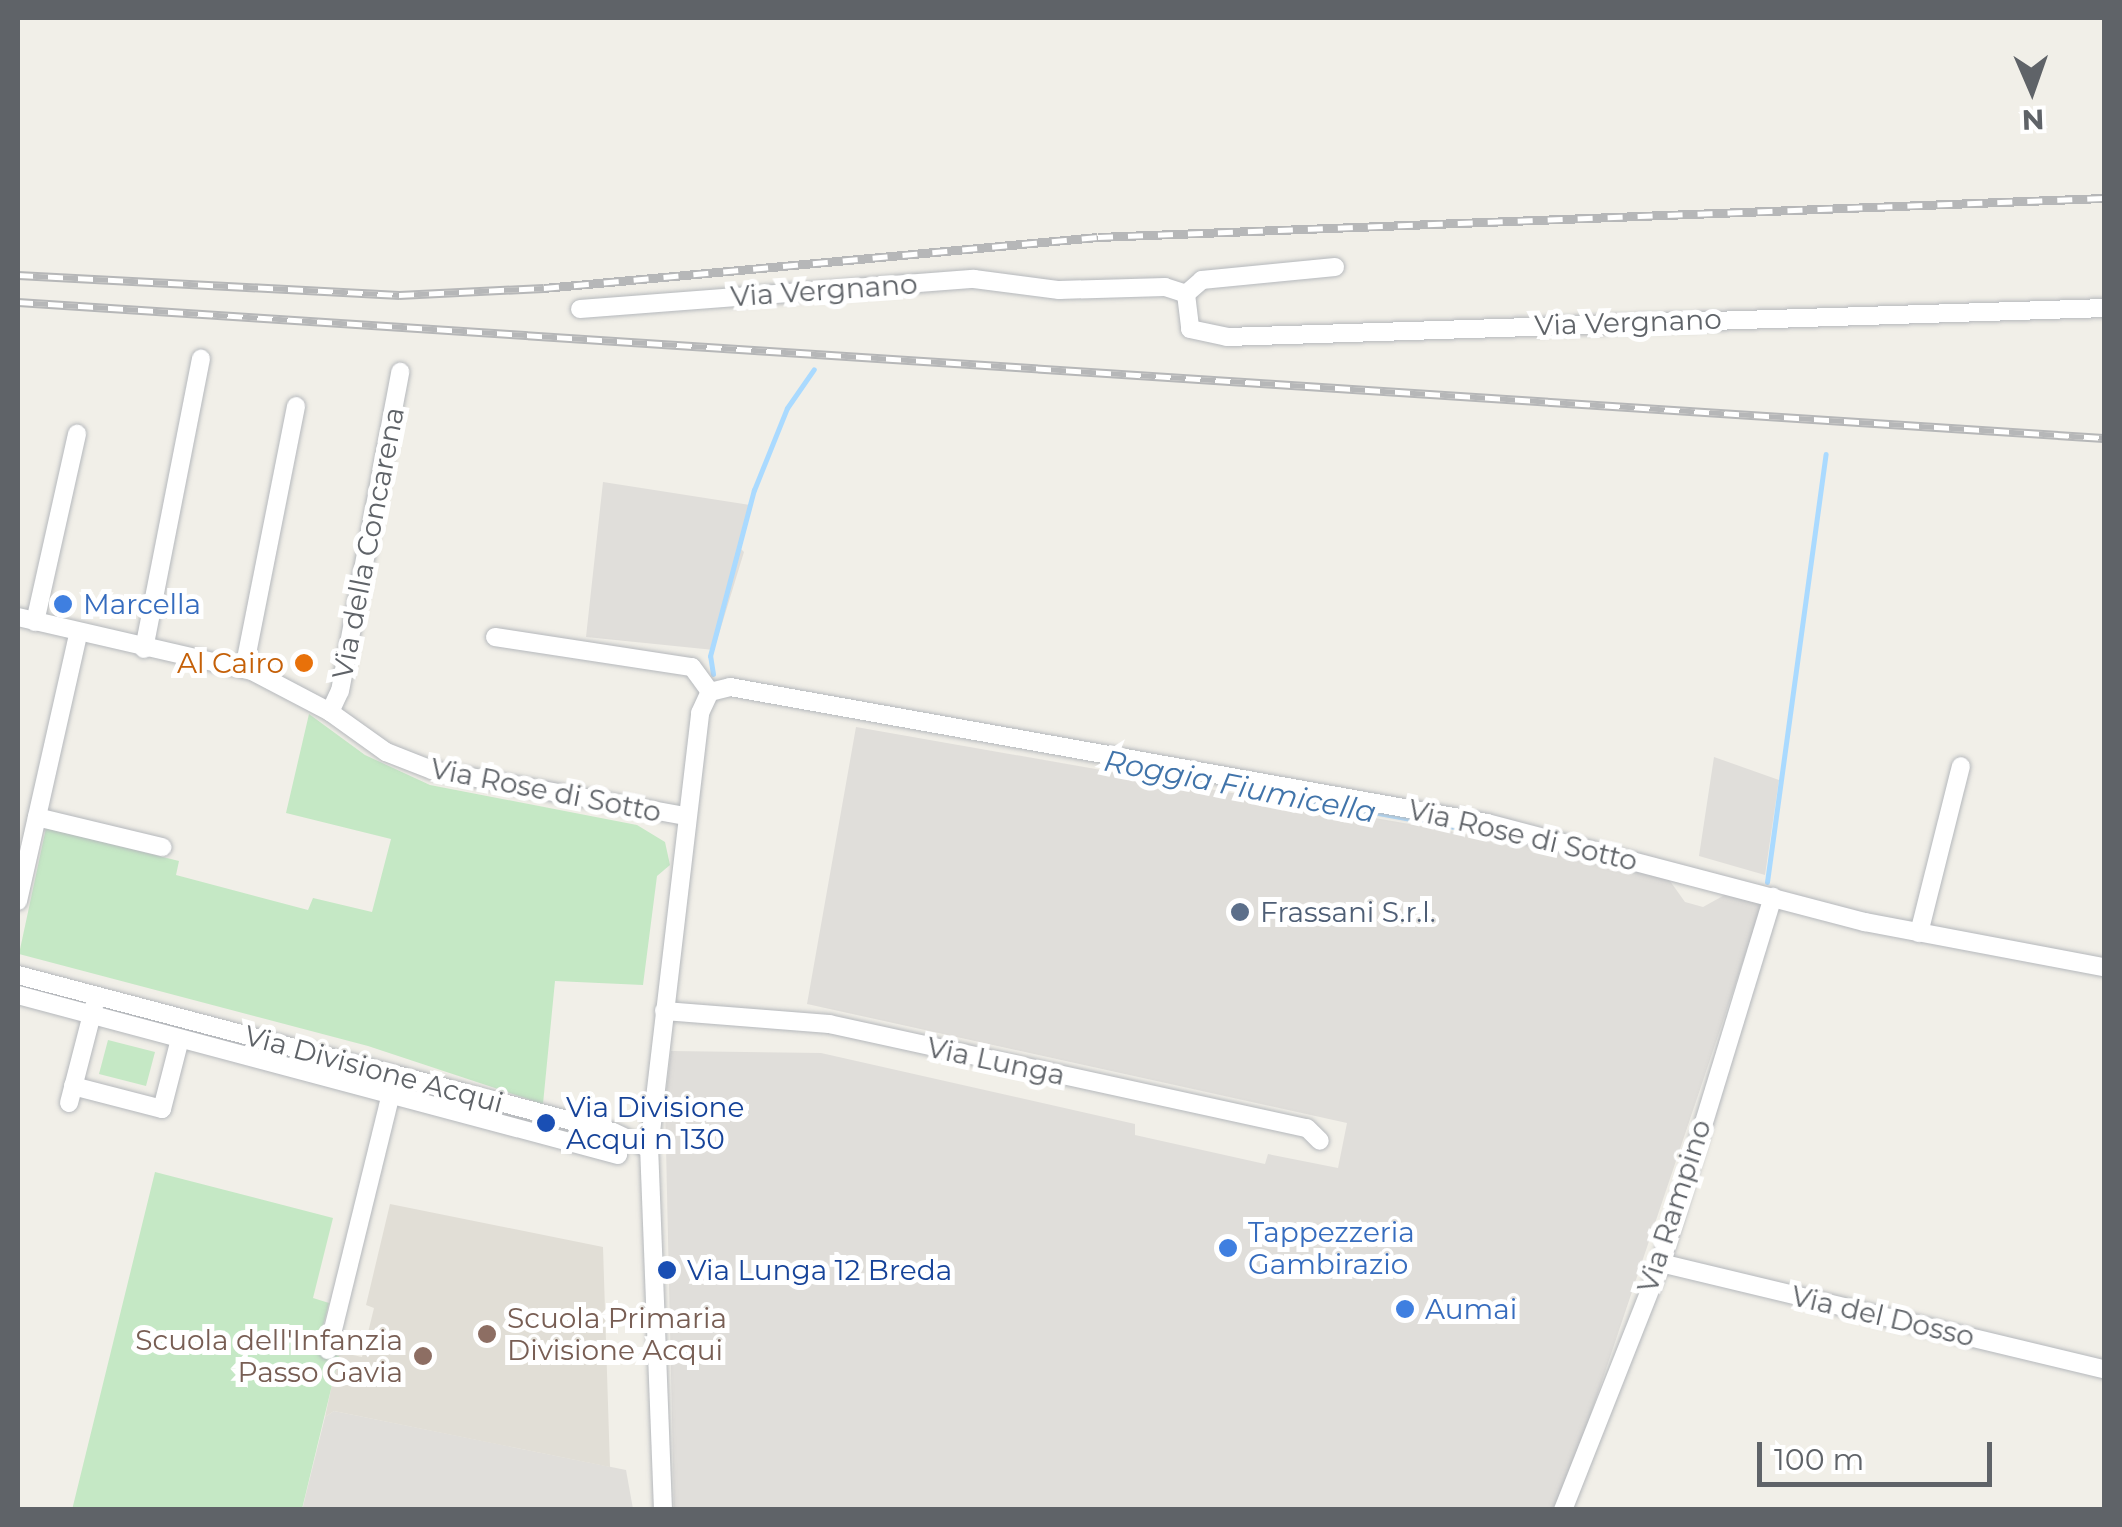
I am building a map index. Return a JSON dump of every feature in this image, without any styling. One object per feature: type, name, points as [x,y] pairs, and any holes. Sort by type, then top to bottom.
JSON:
[{"type":"street","points":[[1186,294],[1216,274],[1335,267]]},
{"type":"street","name":"Via Vergnano","points":[[580,309],[974,278],[1060,290],[1165,287],[1186,294],[1190,329],[1227,337],[2104,308]]},
{"type":"street","points":[[144,650],[201,358]]},
{"type":"street","name":"Via della Concarena","points":[[330,712],[340,690],[400,372]]},
{"type":"street","points":[[244,669],[296,406]]},
{"type":"street","points":[[26,620],[76,434]]},
{"type":"street","name":"Via Rose di Sotto","points":[[26,620],[144,650],[244,669],[330,712],[386,752],[432,770],[686,816]]},
{"type":"street","points":[[18,901],[23,851],[36,817],[78,634]]},
{"type":"street","points":[[495,638],[692,667],[710,692],[700,712],[686,816],[649,1149],[663,1510]]},
{"type":"street","name":"Via Rose di Sotto","points":[[710,692],[730,687],[1488,823],[1919,933],[2104,968]]},
{"type":"street","points":[[1919,933],[1962,766]]},
{"type":"street","points":[[36,817],[162,847]]},
{"type":"street","name":"Via Rampino","points":[[1563,1510],[1660,1263],[1773,897]]},
{"type":"street","name":"Via Divisione Acqui","points":[[18,975],[634,1138],[649,1149]]},
{"type":"street","name":"Via Divisione Acqui","points":[[18,996],[618,1156]]},
{"type":"street","points":[[97,996],[71,1095],[162,1109],[180,1039]]},
{"type":"street","name":"Via Lunga","points":[[664,1011],[829,1024],[1307,1128],[1320,1141]]},
{"type":"street","points":[[328,1350],[396,1075]]},
{"type":"street","name":"Via del Dosso","points":[[1660,1263],[2104,1369]]},
{"type":"shaded area","points":[[603,482],[750,505],[738,546],[744,552],[714,650],[586,637]]},
{"type":"shaded area","points":[[856,727],[1609,859],[1665,874],[1685,902],[1703,907],[1730,892],[1763,902],[1566,1488],[1552,1509],[674,1509],[665,1102],[671,1051],[821,1053],[1135,1124],[1135,1135],[1265,1164],[1268,1154],[1338,1168],[1347,1123],[807,1004]]},
{"type":"shaded area","points":[[1714,757],[1779,780],[1765,875],[1699,856]]},
{"type":"shaded area","name":"Scuola Primaria Divisione Acqui","points":[[390,1204],[603,1247],[610,1467],[334,1411],[325,1417],[339,1352],[362,1357],[374,1308],[366,1305]]},
{"type":"shaded area","points":[[334,1411],[626,1470],[633,1509],[302,1510],[325,1417]]},
{"type":"green space","points":[[309,714],[365,755],[430,785],[637,825],[665,842],[670,865],[657,876],[643,985],[555,981],[543,1104],[368,1046],[19,954],[46,828],[179,861],[176,875],[308,910],[313,898],[372,912],[391,839],[286,813]]},
{"type":"green space","points":[[108,1040],[155,1052],[146,1086],[99,1074]]},
{"type":"green space","points":[[155,1172],[333,1218],[313,1298],[329,1303],[317,1350],[339,1356],[302,1509],[72,1510]]},
{"type":"waterway","name":"Roggia Fiumicella","points":[[713,674],[710,656],[754,490],[787,408],[814,369]]},
{"type":"waterway","name":"Roggia Fiumicella","points":[[1767,882],[1826,454]]},
{"type":"waterway","name":"Roggia Fiumicella","points":[[1264,792],[1509,837]]},
{"type":"railway","points":[[18,275],[399,295],[544,288],[1098,237],[2104,198]]},
{"type":"railway","points":[[18,302],[2104,438]]},
{"type":"place","name":"Marcella","points":[[63,604]]},
{"type":"place","name":"Al Cairo","points":[[304,663]]},
{"type":"place","name":"Frassani S.r.l.","points":[[1240,912]]},
{"type":"place","name":"Via Divisione Acqui n 130","points":[[546,1123]]},
{"type":"place","name":"Tappezzeria Gambirazio","points":[[1228,1248]]},
{"type":"place","name":"Via Lunga 12 Breda","points":[[667,1270]]},
{"type":"place","name":"Aumai","points":[[1405,1309]]},
{"type":"place","name":"Scuola Primaria Divisione Acqui","points":[[487,1334]]},
{"type":"place","name":"Scuola dell'Infanzia Passo Gavia","points":[[423,1356]]}]
